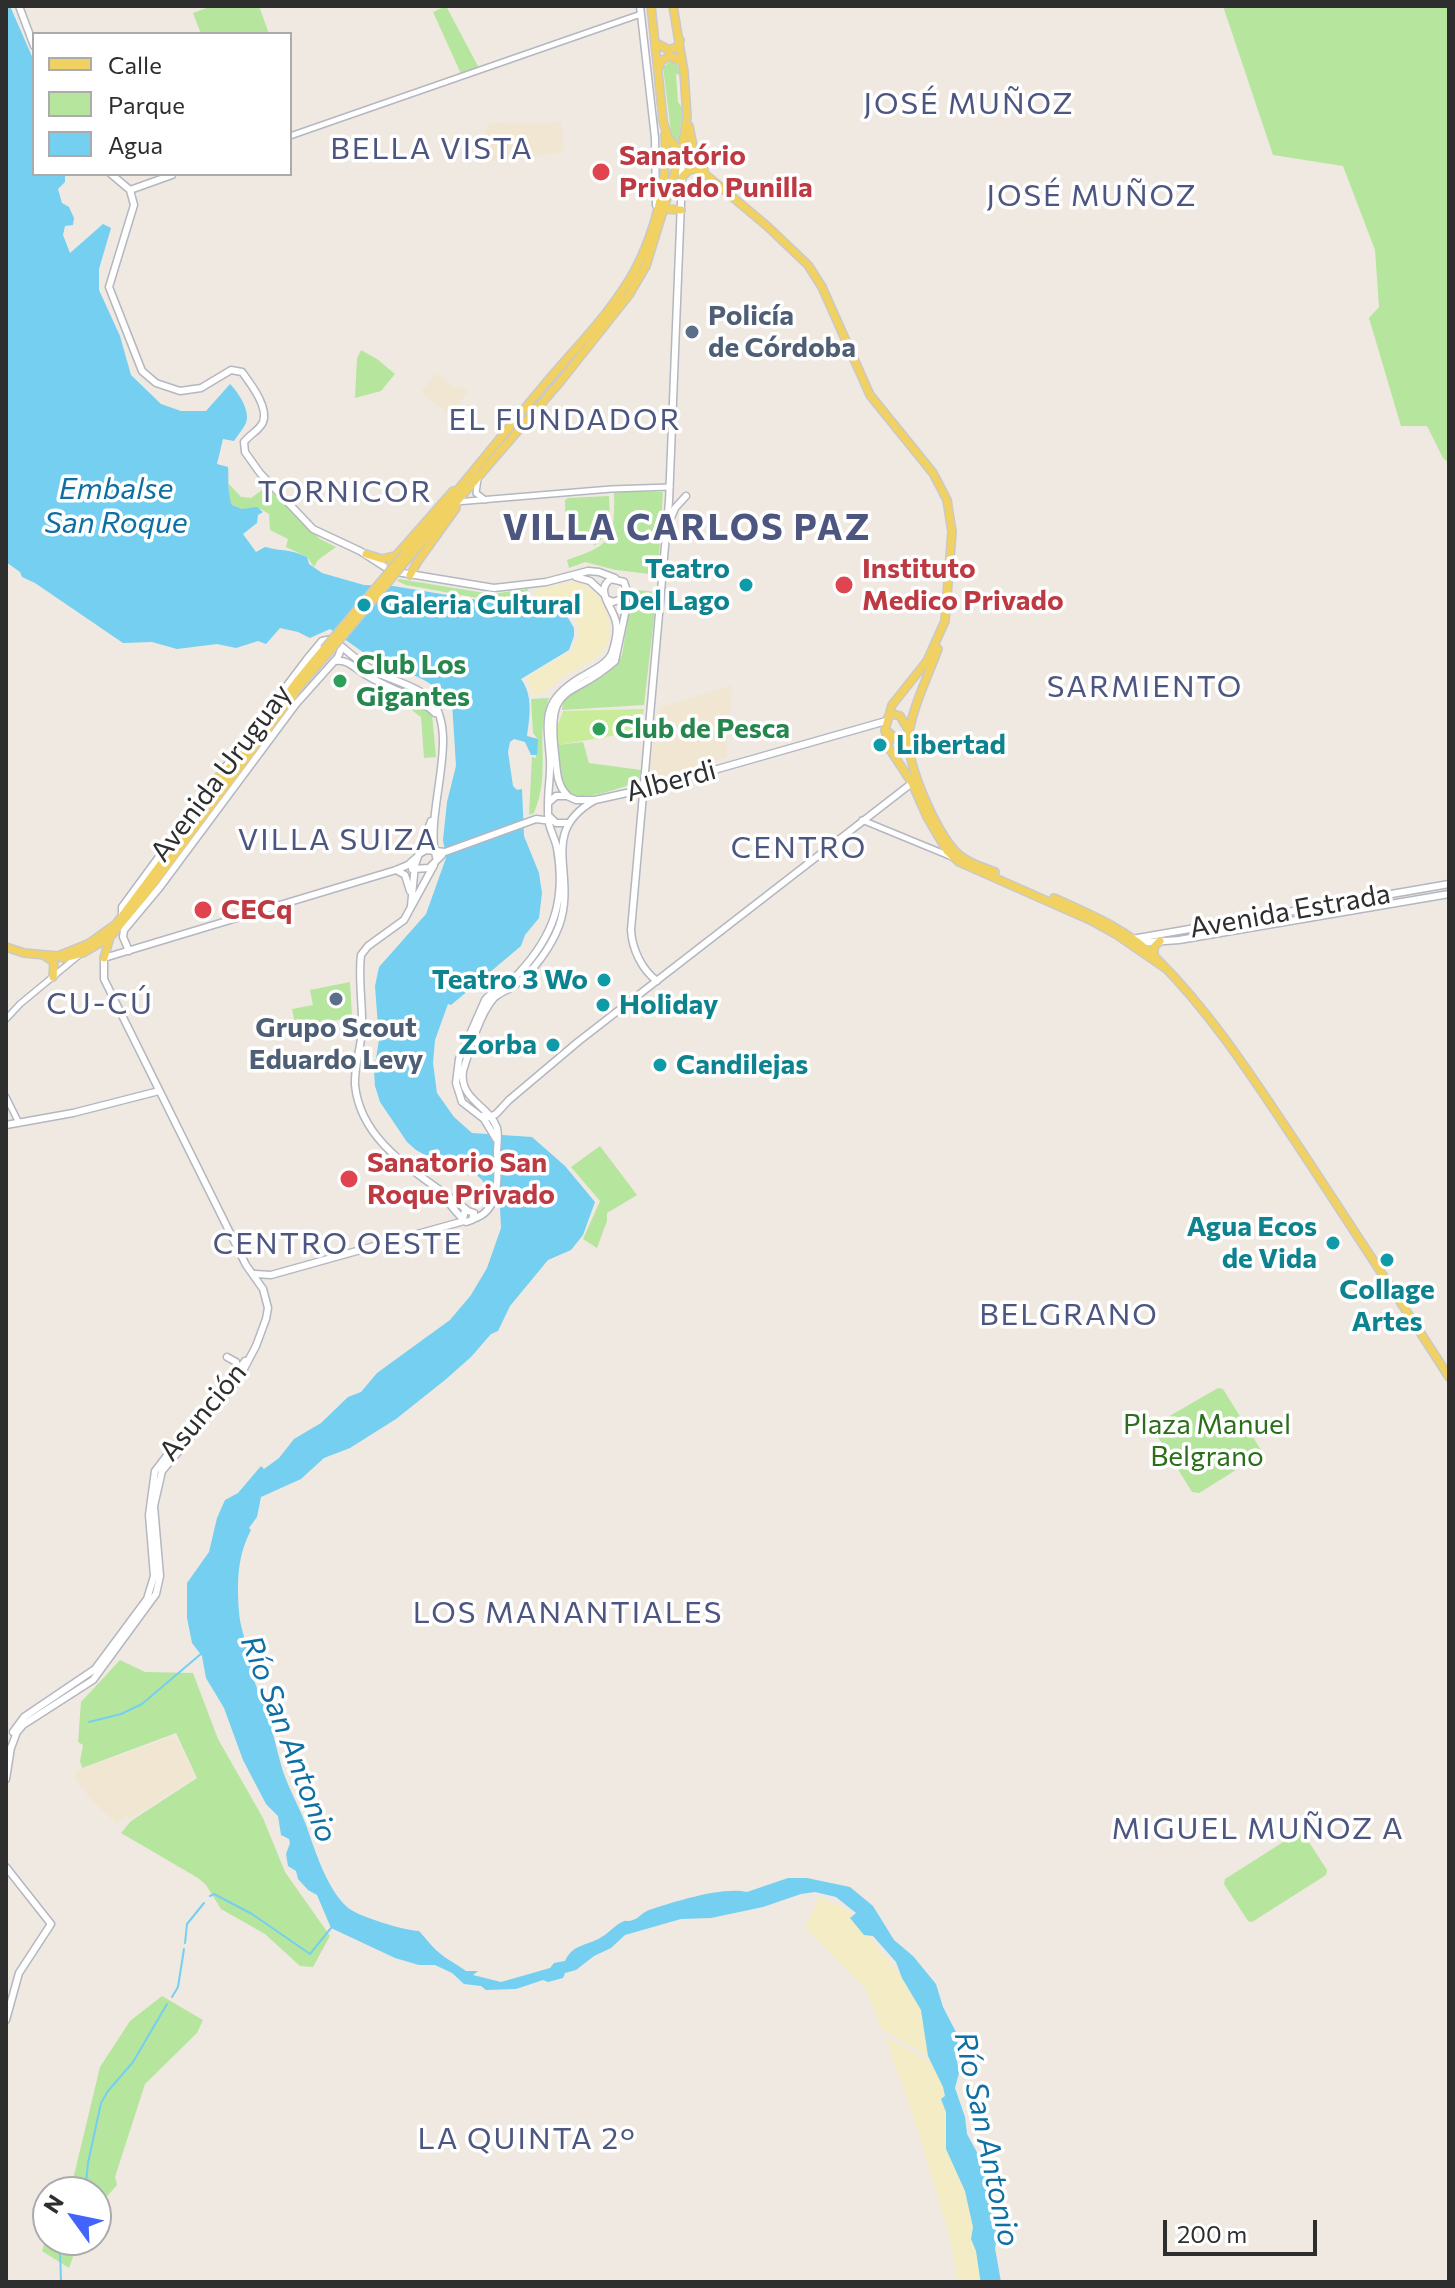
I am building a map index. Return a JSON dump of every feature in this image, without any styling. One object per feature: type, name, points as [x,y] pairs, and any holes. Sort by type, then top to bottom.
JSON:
[{"type":"main road","points":[[19,6],[32,41]]},
{"type":"main road","points":[[560,382],[639,280],[651,254],[661,209],[665,167],[651,6]]},
{"type":"main road","points":[[671,6],[680,39],[687,117],[695,157],[704,173]]},
{"type":"main road","points":[[640,10],[661,209]]},
{"type":"main road","points":[[655,41],[661,48],[669,50],[677,47],[680,39]]},
{"type":"main road","points":[[646,55],[656,53]]},
{"type":"main road","points":[[658,70],[661,61],[667,57],[678,58],[683,64]]},
{"type":"main road","points":[[652,103],[661,102]]},
{"type":"main road","points":[[410,575],[475,476],[631,277],[681,154],[687,117]]},
{"type":"main road","points":[[662,118],[668,137],[681,154],[785,243],[813,272],[870,395],[939,482],[949,509],[952,532],[948,597],[942,628],[927,661],[892,705],[886,721],[887,744],[953,857],[1135,941]]},
{"type":"main road","points":[[657,981],[645,970],[631,935],[635,861],[670,487],[681,154]]},
{"type":"main road","points":[[682,177],[692,169],[704,173]]},
{"type":"main road","points":[[113,176],[130,190],[134,200],[109,287],[142,371],[156,383],[180,391],[204,387],[231,370],[242,372],[264,414],[261,425],[244,442],[248,457],[313,529],[378,558],[405,553]]},
{"type":"main road","points":[[130,190],[168,176]]},
{"type":"main road","points":[[661,209],[681,210]]},
{"type":"main road","points":[[567,372],[572,359],[588,340],[590,331]]},
{"type":"main road","points":[[220,796],[242,756],[405,553],[585,358]]},
{"type":"main road","points":[[521,427],[527,414],[544,394],[542,388]]},
{"type":"main road","points":[[667,527],[675,508],[686,496]]},
{"type":"main road","points":[[391,571],[391,563],[458,502]]},
{"type":"main road","points":[[366,554],[391,571],[494,588],[594,571],[626,585],[626,609],[615,661],[565,694],[554,710],[552,722],[559,784],[576,806],[574,818],[567,824],[562,838],[566,901],[555,935],[520,981],[498,994],[490,1004],[463,1071],[465,1091],[490,1117],[497,1138]]},
{"type":"main road","points":[[570,577],[590,581],[605,596],[617,602],[626,595]]},
{"type":"main road","points":[[497,1138],[482,1116],[462,1102],[456,1070],[485,1000],[515,977],[532,958],[554,922],[559,897],[559,873],[548,804],[550,768],[547,724],[550,706],[561,690],[611,655],[617,626],[605,596],[605,583],[615,578]]},
{"type":"main road","points":[[886,721],[888,733],[896,740],[904,740],[943,636],[942,628]]},
{"type":"main road","name":"Avenida Uruguay","points":[[129,951],[123,937],[124,930],[160,887],[168,860],[216,779],[322,641],[330,638],[338,643]]},
{"type":"main road","points":[[335,661],[341,653],[338,643]]},
{"type":"main road","points":[[338,643],[372,670],[426,696],[434,705],[442,735],[442,761],[432,837],[434,857],[402,923],[368,946],[361,955],[362,1033],[355,1086],[362,1117],[386,1147],[471,1213]]},
{"type":"main road","points":[[56,956],[95,941],[120,918],[220,796],[326,650]]},
{"type":"main road","points":[[335,661],[344,660],[369,677],[427,706],[438,716]]},
{"type":"main road","name":"Avenida Uruguay","points":[[168,860],[335,661]]},
{"type":"main road","points":[[482,1116],[490,1117],[499,1111],[579,1041],[912,783],[906,723],[893,714],[886,721]]},
{"type":"main road","name":"Alberdi","points":[[571,798],[595,800],[644,789],[886,721]]},
{"type":"main road","points":[[220,796],[214,785],[216,779],[242,756]]},
{"type":"main road","points":[[912,769],[943,839],[956,852],[967,860],[1076,908],[1135,941],[1155,957],[1210,1018],[1249,1071],[1449,1377]]},
{"type":"main road","points":[[912,783],[921,788]]},
{"type":"main road","points":[[536,819],[560,795],[571,798]]},
{"type":"main road","name":"Alberdi","points":[[574,818],[595,800]]},
{"type":"main road","points":[[409,913],[414,869],[434,813]]},
{"type":"main road","points":[[396,870],[424,868],[434,857],[445,852],[536,819],[550,819],[564,824],[574,818]]},
{"type":"main road","points":[[104,958],[396,870],[408,865],[426,850],[434,857]]},
{"type":"main road","points":[[418,856],[424,868]]},
{"type":"main road","points":[[86,951],[110,937],[148,891],[168,860]]},
{"type":"main road","points":[[396,870],[405,875],[412,899]]},
{"type":"main road","name":"Avenida Estrada","points":[[1135,941],[1449,884]]},
{"type":"main road","points":[[148,891],[160,887]]},
{"type":"main road","name":"Avenida Estrada","points":[[1135,941],[1160,941],[1449,894]]},
{"type":"main road","points":[[1374,897],[1376,906]]},
{"type":"main road","points":[[120,918],[104,958],[104,979],[248,1269],[263,1289]]},
{"type":"main road","points":[[1111,932],[1165,968]]},
{"type":"main road","points":[[1155,957],[1153,949],[1160,941]]},
{"type":"main road","points":[[6,947],[63,958],[100,949],[104,958]]},
{"type":"main road","points":[[42,955],[54,962],[55,974]]},
{"type":"main road","points":[[6,1125],[71,1115],[159,1091]]},
{"type":"main road","points":[[464,1220],[463,1213],[485,1213],[497,1186],[499,1111]]},
{"type":"main road","points":[[433,1185],[464,1220]]},
{"type":"main road","points":[[248,1269],[259,1276],[271,1275],[464,1220],[469,1222],[471,1213]]},
{"type":"main road","name":"Asunción","points":[[114,1649],[152,1602],[159,1583],[154,1513],[162,1471],[224,1401],[251,1356],[268,1312],[263,1289],[271,1275]]},
{"type":"main road","name":"Asunción","points":[[6,1779],[11,1748],[19,1728],[93,1680],[147,1599],[153,1583],[149,1515],[155,1471],[251,1356]]},
{"type":"main road","points":[[227,1357],[236,1362],[238,1370]]},
{"type":"main road","points":[[6,1867],[51,1924],[19,1973],[6,2020]]},
{"type":"street","points":[[292,135],[640,10]]},
{"type":"street","points":[[475,476],[476,493],[486,500]]},
{"type":"street","points":[[458,502],[670,487]]},
{"type":"street","points":[[862,820],[953,857]]},
{"type":"street","points":[[931,846],[939,847],[943,839]]},
{"type":"street","points":[[6,1019],[55,974],[86,951]]},
{"type":"street","points":[[55,974],[59,958],[56,956]]},
{"type":"street","points":[[6,1097],[19,1123]]},
{"type":"shaded area","points":[[561,121],[564,152],[497,162],[475,152],[490,123],[545,124]]},
{"type":"shaded area","points":[[437,373],[456,389],[460,386],[468,392],[449,415],[421,392]]},
{"type":"shaded area","points":[[732,685],[726,757],[652,780],[649,777],[659,708]]},
{"type":"shaded area","points":[[175,1736],[196,1777],[130,1819],[126,1816],[117,1824],[89,1797],[76,1779],[76,1771]]},
{"type":"green space","points":[[212,6],[259,6],[268,32],[200,32],[193,13]]},
{"type":"green space","points":[[446,6],[480,70],[462,76],[433,12]]},
{"type":"green space","points":[[1223,6],[1449,6],[1449,463],[1443,458],[1427,426],[1401,426],[1369,318],[1379,307],[1375,250],[1343,166],[1273,155]]},
{"type":"green space","points":[[671,61],[677,64],[680,75],[676,74],[678,102],[683,109],[678,145],[671,132],[663,67]]},
{"type":"green space","points":[[361,350],[395,374],[381,391],[355,398],[357,358]]},
{"type":"green space","points":[[229,484],[241,497],[251,498],[266,487],[320,539],[336,547],[318,560],[314,567],[307,557],[286,547],[288,539],[270,530],[269,514],[261,509],[242,509],[232,505],[227,492]]},
{"type":"green space","points":[[614,492],[663,492],[658,575],[616,570],[585,562],[569,568],[567,560],[593,550],[608,538],[613,520]]},
{"type":"green space","points":[[609,496],[608,524],[600,541],[594,546],[593,538],[566,540],[565,500]]},
{"type":"green space","points":[[397,581],[491,594],[528,589],[529,603],[494,601],[406,585]]},
{"type":"green space","points":[[636,590],[657,592],[644,705],[562,710],[563,700],[617,664],[622,655],[632,594]]},
{"type":"green space","points":[[549,698],[543,726],[542,783],[534,813],[529,815],[532,757],[536,758],[537,738],[533,733],[531,699]]},
{"type":"green space","points":[[415,703],[432,714],[436,757],[424,758],[421,717],[409,708]]},
{"type":"green space","name":"Club de Pesca","points":[[644,709],[640,731],[558,745],[557,727],[563,711]]},
{"type":"green space","points":[[583,742],[589,763],[641,770],[639,782],[590,795],[572,794],[562,779],[557,745]]},
{"type":"green space","points":[[350,982],[352,1017],[296,1028],[292,1009],[313,1005],[310,990]]},
{"type":"green space","points":[[600,1146],[637,1195],[607,1213],[597,1248],[583,1239],[600,1201],[571,1167]]},
{"type":"green space","name":"Plaza Manuel Belgrano","points":[[1218,1388],[1223,1389],[1261,1450],[1260,1455],[1199,1493],[1192,1492],[1153,1429],[1154,1425]]},
{"type":"green space","points":[[120,1660],[145,1672],[193,1673],[218,1739],[263,1818],[285,1872],[330,1936],[313,1967],[300,1966],[265,1934],[221,1909],[198,1878],[121,1833],[131,1821],[197,1778],[176,1733],[82,1768],[83,1745],[78,1742],[81,1702]]},
{"type":"green space","points":[[1299,1832],[1303,1833],[1327,1870],[1326,1875],[1252,1922],[1248,1921],[1224,1884],[1225,1879]]},
{"type":"green space","points":[[162,1996],[203,2020],[197,2033],[145,2084],[115,2177],[117,2185],[112,2191],[112,2176],[74,2176],[100,2067],[130,2021]]},
{"type":"green space","points":[[50,2256],[73,2256],[69,2268]]},
{"type":"sand","points":[[575,581],[592,590],[603,603],[609,620],[609,638],[593,660],[533,696],[527,677],[571,651],[579,634],[574,615],[556,603],[535,604],[535,590]]},
{"type":"sand","points":[[819,1897],[848,1910],[925,2006],[942,2065],[882,2029],[866,1989],[805,1927]]},
{"type":"sand","points":[[885,2037],[941,2068],[986,2282],[957,2282],[941,2209]]},
{"type":"water","name":"Embalse San Roque","points":[[6,6],[10,6],[32,56],[32,176],[65,176],[65,182],[58,189],[62,203],[69,207],[74,218],[73,225],[65,226],[63,235],[70,253],[103,224],[111,228],[99,269],[99,290],[120,336],[131,375],[161,404],[181,411],[206,411],[230,384],[243,402],[247,413],[246,423],[234,441],[223,439],[217,464],[228,467],[232,505],[242,509],[257,507],[263,512],[258,515],[257,523],[243,534],[256,552],[265,547],[295,552],[307,557],[309,564],[322,573],[364,585],[393,586],[520,607],[555,606],[564,611],[574,628],[569,650],[521,679],[529,699],[527,736],[538,739],[537,755],[531,755],[525,742],[514,739],[508,752],[513,786],[517,790],[522,789],[524,836],[539,873],[542,893],[539,918],[525,935],[521,946],[451,1005],[448,1004],[435,1040],[433,1063],[437,1093],[454,1117],[472,1133],[532,1137],[565,1166],[595,1202],[583,1235],[571,1250],[548,1260],[510,1306],[498,1331],[491,1334],[445,1380],[396,1419],[350,1448],[324,1458],[301,1479],[261,1497],[241,1560],[238,1590],[240,1618],[254,1678],[265,1704],[285,1778],[322,1868],[339,1898],[351,1910],[381,1922],[419,1931],[444,1957],[466,1971],[478,1971],[473,1975],[501,1982],[550,1968],[554,1963],[565,1961],[576,1948],[603,1936],[617,1925],[649,1910],[684,1899],[725,1891],[747,1892],[788,1878],[807,1878],[850,1887],[873,1906],[894,1940],[913,1956],[936,1984],[943,2007],[958,2036],[956,2055],[959,2073],[955,2088],[967,2134],[991,2178],[997,2238],[995,2248],[1001,2282],[981,2282],[971,2239],[973,2227],[965,2191],[946,2149],[946,2112],[941,2099],[945,2096],[928,2056],[921,2010],[896,1962],[873,1936],[864,1935],[850,1918],[856,1913],[836,1897],[815,1892],[711,1918],[681,1919],[625,1935],[611,1948],[576,1970],[565,1973],[563,1978],[548,1982],[543,1980],[516,1989],[486,1990],[481,1986],[464,1984],[452,1973],[435,1965],[419,1965],[395,1958],[331,1928],[317,1895],[308,1890],[298,1879],[296,1871],[288,1866],[286,1854],[289,1839],[281,1835],[278,1816],[266,1804],[243,1760],[224,1708],[206,1678],[202,1656],[192,1643],[187,1618],[187,1583],[209,1552],[225,1500],[238,1493],[261,1466],[264,1469],[279,1458],[294,1439],[321,1423],[348,1397],[361,1392],[377,1373],[450,1320],[471,1295],[487,1268],[501,1228],[500,1207],[483,1192],[483,1181],[467,1168],[458,1165],[447,1167],[416,1150],[380,1102],[375,1086],[379,1040],[375,986],[379,967],[426,914],[446,858],[443,840],[447,802],[456,766],[451,697],[418,677],[397,676],[330,629],[310,638],[280,628],[266,644],[258,641],[236,648],[217,644],[177,649],[152,642],[123,643],[22,577],[6,562]]},
{"type":"waterway","points":[[89,1722],[121,1714],[142,1704],[202,1653]]},
{"type":"waterway","points":[[210,1896],[214,1894],[252,1914],[310,1954],[331,1928]]},
{"type":"waterway","points":[[185,1943],[187,1924],[204,1903]]},
{"type":"waterway","points":[[172,1997],[178,1987],[184,1949]]},
{"type":"waterway","points":[[87,2176],[101,2103],[133,2062],[167,2004]]},
{"type":"waterway","points":[[60,2256],[61,2282]]},
{"type":"place","name":"Sanatório Privado Punilla","points":[[601,172]]},
{"type":"place","name":"Policía de Córdoba","points":[[692,332]]},
{"type":"place","name":"Teatro Del Lago","points":[[746,585]]},
{"type":"place","name":"Instituto Medico Privado","points":[[844,585]]},
{"type":"place","name":"Galeria Cultural","points":[[364,605]]},
{"type":"place","name":"Club Los Gigantes","points":[[340,681]]},
{"type":"place","name":"Club de Pesca","points":[[599,729]]},
{"type":"place","name":"Libertad","points":[[880,745]]},
{"type":"place","name":"CECq","points":[[203,910]]},
{"type":"place","name":"Teatro 3 Wo","points":[[604,980]]},
{"type":"place","name":"Grupo Scout Eduardo Levy","points":[[336,999]]},
{"type":"place","name":"Holiday","points":[[603,1005]]},
{"type":"place","name":"Zorba","points":[[553,1045]]},
{"type":"place","name":"Candilejas","points":[[660,1065]]},
{"type":"place","name":"Sanatorio San Roque Privado","points":[[349,1179]]},
{"type":"place","name":"Agua Ecos de Vida","points":[[1333,1243]]},
{"type":"place","name":"Collage Artes","points":[[1387,1260]]},
{"type":"district","name":"JOSÉ MUÑOZ","points":[[969,104]]},
{"type":"district","name":"BELLA VISTA","points":[[432,149]]},
{"type":"district","name":"JOSÉ MUÑOZ","points":[[1092,196]]},
{"type":"district","name":"EL FUNDADOR","points":[[565,420]]},
{"type":"district","name":"TORNICOR","points":[[345,492]]},
{"type":"district","name":"VILLA CARLOS PAZ","points":[[687,528]]},
{"type":"district","name":"SARMIENTO","points":[[1145,687]]},
{"type":"district","name":"VILLA SUIZA","points":[[338,840]]},
{"type":"district","name":"CENTRO","points":[[799,848]]},
{"type":"district","name":"CU-CÚ","points":[[100,1004]]},
{"type":"district","name":"CENTRO OESTE","points":[[338,1244]]},
{"type":"district","name":"BELGRANO","points":[[1069,1315]]},
{"type":"district","name":"LOS MANANTIALES","points":[[568,1613]]},
{"type":"district","name":"MIGUEL MUÑOZ A","points":[[1258,1829]]},
{"type":"district","name":"LA QUINTA 2°","points":[[527,2139]]},
{"type":"water label","name":"Río San Antonio","points":[[289,1739]]},
{"type":"water label","name":"Río San Antonio","points":[[987,2139]]}]
